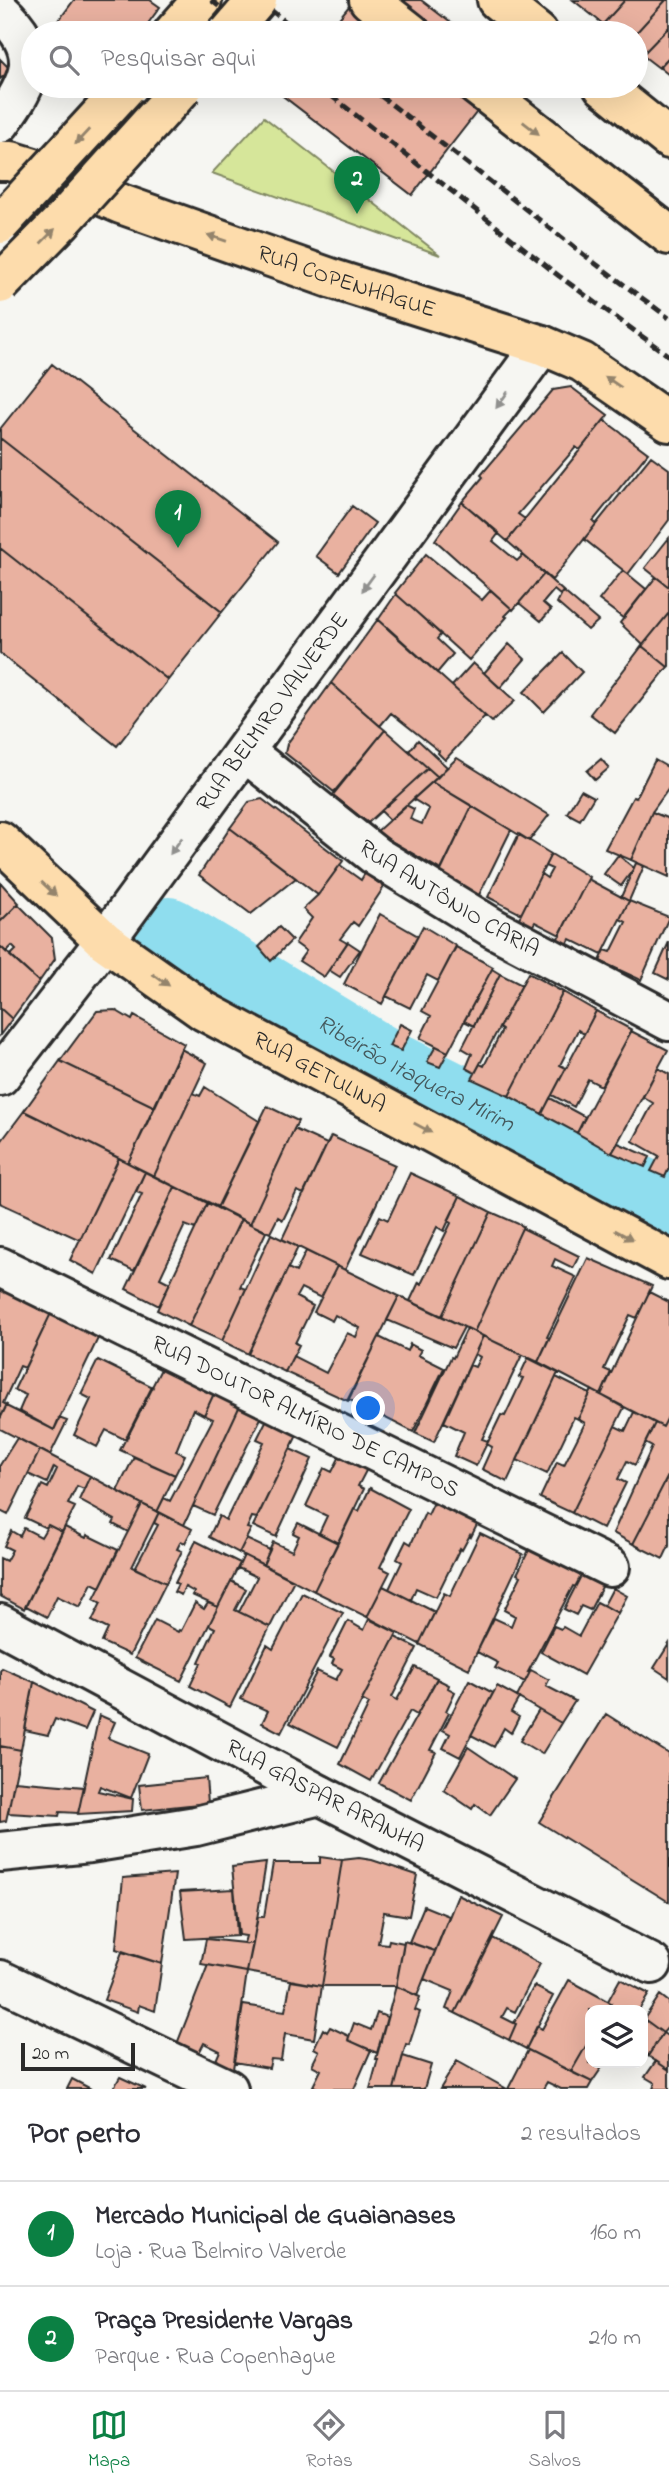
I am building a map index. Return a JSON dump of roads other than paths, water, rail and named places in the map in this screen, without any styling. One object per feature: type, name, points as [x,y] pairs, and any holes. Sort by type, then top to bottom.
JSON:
[{"type":"main road","points":[[184,21],[202,0]]},
{"type":"main road","points":[[239,21],[257,0]]},
{"type":"main road","points":[[369,0],[396,21]]},
{"type":"main road","points":[[497,0],[523,21]]},
{"type":"main road","points":[[0,224],[116,98]]},
{"type":"main road","points":[[0,284],[62,221],[173,98]]},
{"type":"main road","points":[[492,98],[669,235]]},
{"type":"main road","points":[[618,98],[669,139]]},
{"type":"main road","name":"RUA COPENHAGUE","points":[[6,161],[50,173],[121,204],[333,279],[542,345],[582,362],[669,422]]},
{"type":"main road","name":"RUA GETULINA","points":[[0,841],[105,941],[204,1011],[669,1260]]},
{"type":"street","points":[[0,11],[21,31]]},
{"type":"street","points":[[0,123],[21,91]]},
{"type":"street","name":"RUA BELMIRO VALVERDE","points":[[0,1076],[105,941],[542,345]]},
{"type":"street","name":"RUA ANTÔNIO CARIA","points":[[245,752],[377,857],[493,928],[669,1021]]},
{"type":"street","name":"RUA DOUTOR ALMÍRIO DE CAMPOS","points":[[0,1267],[610,1567]]},
{"type":"street","name":"RUA GASPAR ARANHA","points":[[0,1624],[320,1795],[652,1964]]},
{"type":"street","points":[[0,1852],[90,1843],[195,1826],[320,1795]]},
{"type":"street","points":[[0,1980],[228,2089]]},
{"type":"waterway","name":"Ribeirão Itaquera Mirim","points":[[169,931],[389,1064],[669,1205]]},
{"type":"railway","points":[[211,0],[238,21]]},
{"type":"railway","points":[[258,0],[285,21]]},
{"type":"railway","points":[[334,98],[559,276],[669,356]]},
{"type":"railway","points":[[383,98],[669,318]]},
{"type":"place","name":"Praça Presidente Vargas","points":[[357,214]]},
{"type":"place","name":"Mercado Municipal de Guaianases","points":[[178,548]]}]
